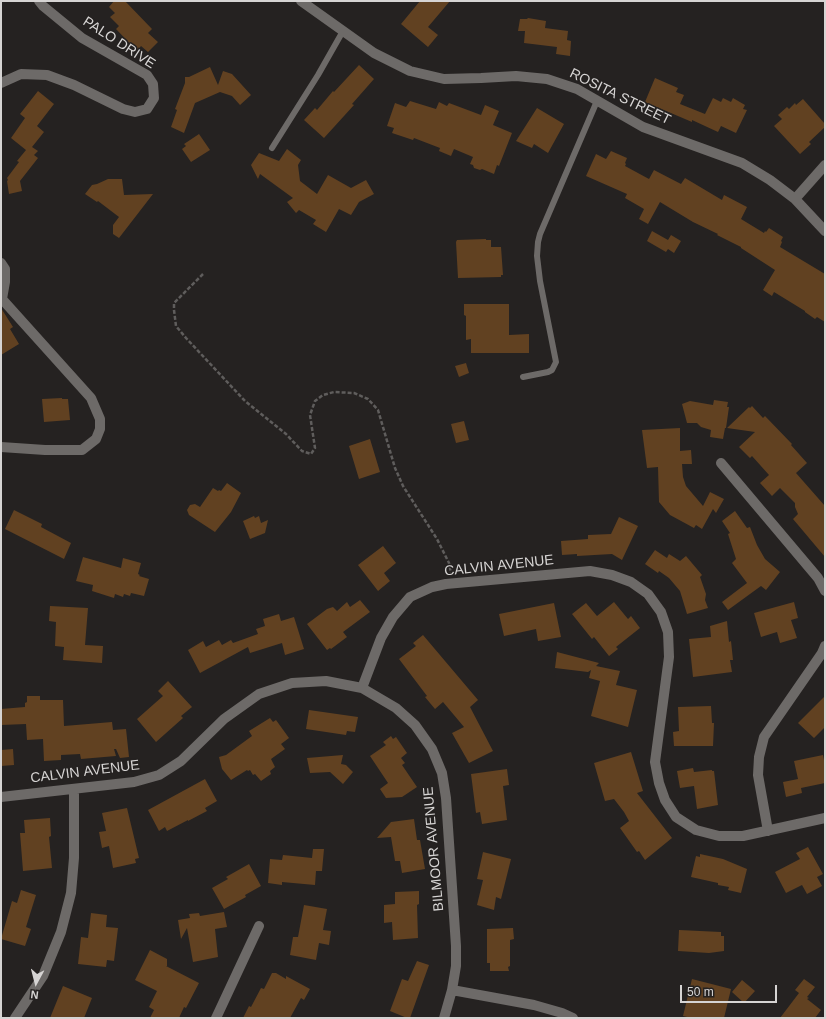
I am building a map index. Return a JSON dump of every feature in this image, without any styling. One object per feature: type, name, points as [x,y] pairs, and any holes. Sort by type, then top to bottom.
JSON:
[{"type":"street","name":"PALO DRIVE","points":[[1,83],[21,74],[47,75],[74,85],[123,109],[135,112],[147,109],[154,98],[153,84],[147,75],[82,38],[39,1]]},
{"type":"street","name":"ROSITA STREET","points":[[300,1],[374,53],[410,71],[444,79],[516,76],[547,79],[577,89],[643,127],[742,162],[770,180],[795,199],[825,231]]},
{"type":"street","points":[[795,199],[825,165]]},
{"type":"street","points":[[1,263],[4,269],[5,282],[2,299],[90,398],[100,419],[100,429],[96,439],[82,450],[45,450],[1,447]]},
{"type":"street","points":[[721,463],[818,578],[825,591]]},
{"type":"street","name":"CALVIN AVENUE","points":[[1,798],[134,782],[159,775],[181,761],[224,719],[259,694],[292,683],[326,681],[362,688],[381,638],[393,617],[410,597],[432,587],[453,583],[590,571],[612,575],[631,582],[648,594],[661,612],[668,632],[669,657],[655,762],[659,783],[665,800],[676,816],[696,830],[719,836],[743,836],[825,818]]},
{"type":"street","points":[[768,831],[758,775],[759,757],[764,737],[822,653],[825,646]]},
{"type":"street","name":"BILMOOR AVENUE","points":[[362,688],[396,708],[415,725],[432,749],[442,773],[446,798],[456,946],[456,966],[452,990],[444,1018]]},
{"type":"street","points":[[15,1018],[43,976],[61,932],[71,893],[74,858],[74,789]]},
{"type":"street","points":[[216,1018],[259,926]]},
{"type":"street","points":[[452,990],[534,1005],[562,1013],[573,1018]]},
{"type":"lane","points":[[272,148],[318,75],[343,31]]},
{"type":"lane","points":[[523,377],[548,372],[552,370],[556,362],[540,281],[537,256],[538,242],[580,138],[597,101]]},
{"type":"path","points":[[204,274],[174,303],[176,326],[245,402],[286,434],[302,451],[311,454],[315,448],[310,415],[315,401],[323,395],[334,392],[354,393],[368,399],[378,410],[395,468],[403,486],[437,539],[449,563],[453,583]]},
{"type":"building","points":[[114,1],[125,1],[152,29],[148,33],[158,42],[148,52],[141,46],[137,51],[116,29],[119,26],[110,17],[115,13],[109,7]]},
{"type":"building","points":[[420,1],[450,1],[428,27],[438,35],[428,47],[401,24]]},
{"type":"building","points":[[528,18],[546,21],[545,28],[568,31],[567,40],[571,41],[570,56],[556,54],[557,47],[524,43],[525,31],[518,31],[520,19]]},
{"type":"building","points":[[359,65],[374,79],[352,104],[354,105],[324,138],[304,120],[315,108],[317,110],[333,91],[334,92]]},
{"type":"building","points":[[210,67],[218,85],[223,71],[232,74],[251,95],[240,105],[232,96],[220,92],[195,103],[184,133],[171,127],[177,110],[175,109],[185,83],[185,77],[189,77]]},
{"type":"building","points":[[655,78],[678,88],[676,92],[684,95],[680,104],[705,114],[713,98],[721,102],[723,98],[731,102],[733,98],[745,105],[743,109],[747,110],[736,133],[721,126],[718,132],[692,120],[692,122],[645,102]]},
{"type":"building","points":[[38,91],[54,104],[37,126],[44,132],[32,147],[38,151],[34,155],[38,158],[20,181],[22,191],[9,194],[7,178],[19,162],[17,161],[26,150],[11,138],[25,118],[20,114]]},
{"type":"building","points":[[803,99],[825,124],[825,127],[809,142],[811,144],[800,154],[774,126],[782,119],[778,115],[787,107],[789,109],[795,103],[796,105]]},
{"type":"building","points":[[410,101],[436,109],[439,102],[447,106],[449,103],[481,115],[485,105],[499,111],[493,125],[512,133],[499,166],[497,165],[494,174],[482,169],[480,170],[474,168],[473,165],[470,164],[473,157],[454,149],[451,156],[439,151],[440,148],[414,138],[413,140],[392,133],[394,128],[387,126],[395,103],[406,107]]},
{"type":"building","points":[[537,108],[564,124],[548,153],[534,144],[532,148],[516,141]]},
{"type":"building","points":[[199,134],[210,150],[191,162],[182,149],[186,146],[184,144]]},
{"type":"building","points":[[287,149],[301,160],[298,165],[300,181],[317,194],[328,175],[351,188],[366,180],[374,194],[359,202],[351,215],[339,209],[326,232],[313,224],[316,220],[299,210],[296,213],[287,202],[293,198],[260,174],[258,179],[251,165],[259,153],[279,161]]},
{"type":"building","points":[[611,151],[627,158],[625,166],[649,179],[654,170],[681,184],[685,178],[722,200],[724,195],[747,207],[741,219],[764,233],[769,228],[783,237],[780,247],[825,274],[825,322],[817,317],[815,319],[774,292],[772,296],[763,290],[775,270],[741,247],[717,235],[718,234],[693,222],[660,202],[648,224],[639,219],[644,209],[625,198],[627,194],[586,176],[596,154],[606,159]]},
{"type":"building","points":[[108,179],[122,179],[124,195],[153,194],[119,238],[113,234],[113,225],[119,217],[98,201],[97,202],[85,194],[92,185]]},
{"type":"building","points":[[652,231],[668,240],[671,235],[681,241],[674,253],[668,249],[666,252],[647,241]]},
{"type":"building","points":[[457,240],[491,240],[491,247],[501,247],[503,275],[501,275],[501,277],[458,278]]},
{"type":"building","points":[[464,304],[509,304],[509,335],[529,334],[529,353],[471,353],[471,339],[466,340],[466,316],[464,315]]},
{"type":"building","points":[[1,308],[13,327],[10,329],[19,344],[1,355]]},
{"type":"building","points":[[466,363],[469,373],[459,377],[455,366]]},
{"type":"building","points":[[42,399],[68,399],[70,420],[44,422]]},
{"type":"building","points":[[714,400],[728,402],[727,407],[729,407],[723,439],[710,437],[711,430],[701,427],[697,423],[687,423],[682,404],[690,401],[713,405]]},
{"type":"building","points":[[752,406],[763,418],[765,416],[792,444],[791,445],[807,463],[796,473],[825,506],[825,557],[793,519],[798,514],[795,503],[780,488],[772,496],[760,483],[769,475],[752,456],[750,458],[739,447],[755,432],[727,428],[749,407],[750,408]]},
{"type":"building","points":[[464,421],[469,440],[456,443],[451,424]]},
{"type":"building","points":[[680,428],[680,451],[691,450],[692,464],[682,464],[683,477],[686,486],[703,506],[710,492],[724,499],[716,513],[713,509],[702,529],[696,525],[694,528],[670,515],[659,502],[658,467],[647,468],[642,430]]},
{"type":"building","points":[[370,439],[380,472],[359,479],[349,446]]},
{"type":"building","points":[[227,483],[241,493],[231,512],[215,532],[189,515],[187,510],[190,505],[195,504],[200,507],[213,488],[221,491]]},
{"type":"building","points":[[14,510],[42,524],[41,527],[71,543],[64,559],[5,529]]},
{"type":"building","points":[[735,511],[747,528],[750,527],[757,545],[765,559],[780,572],[766,590],[761,586],[728,610],[722,602],[747,583],[732,563],[736,559],[728,534],[730,533],[722,521]]},
{"type":"building","points":[[254,516],[255,518],[259,516],[261,523],[268,520],[265,533],[250,539],[243,521]]},
{"type":"building","points":[[619,517],[638,526],[622,560],[612,554],[577,556],[577,554],[562,555],[561,541],[588,539],[588,535],[611,534]]},
{"type":"building","points":[[383,546],[396,563],[384,573],[390,581],[378,591],[358,565]]},
{"type":"building","points":[[655,550],[667,558],[669,554],[680,561],[686,556],[702,575],[700,577],[706,594],[705,600],[708,608],[687,614],[680,591],[669,578],[659,571],[658,573],[645,564]]},
{"type":"building","points":[[83,557],[121,568],[123,558],[141,563],[138,574],[140,575],[139,576],[149,579],[144,596],[131,593],[130,596],[124,594],[123,597],[115,594],[114,598],[92,591],[93,585],[76,581]]},
{"type":"building","points":[[360,600],[370,612],[343,632],[347,637],[331,649],[330,648],[327,650],[307,624],[327,609],[333,607],[337,611],[347,602],[350,607]]},
{"type":"building","points":[[614,602],[628,619],[631,616],[640,628],[616,647],[618,649],[609,656],[594,637],[592,639],[572,614],[586,603],[597,616]]},
{"type":"building","points":[[794,602],[798,618],[791,620],[797,638],[780,643],[777,632],[761,637],[754,613]]},
{"type":"building","points":[[554,603],[561,637],[538,641],[536,629],[504,636],[499,614]]},
{"type":"building","points":[[50,606],[88,608],[85,645],[103,646],[102,663],[63,660],[64,647],[55,646],[56,622],[49,621]]},
{"type":"building","points":[[279,614],[281,621],[294,617],[304,649],[285,655],[282,643],[250,653],[248,647],[200,673],[188,650],[203,641],[206,647],[219,640],[222,645],[231,640],[233,643],[258,634],[256,629],[265,626],[263,619]]},
{"type":"building","points":[[727,621],[729,642],[731,641],[733,660],[730,660],[732,672],[693,677],[689,639],[711,637],[710,626]]},
{"type":"building","points":[[423,635],[478,700],[470,707],[493,751],[469,763],[452,733],[464,727],[443,702],[435,709],[399,659],[416,646],[413,643]]},
{"type":"building","points":[[557,652],[599,663],[596,666],[620,671],[616,685],[637,690],[628,727],[591,716],[600,681],[589,678],[591,670],[588,672],[555,668]]},
{"type":"building","points":[[168,681],[192,707],[181,716],[183,718],[156,742],[137,719],[163,696],[158,691]]},
{"type":"building","points":[[27,696],[40,696],[40,700],[63,700],[64,726],[112,722],[113,730],[126,729],[129,757],[120,758],[116,749],[114,749],[116,756],[81,759],[80,754],[61,755],[61,760],[44,761],[43,739],[27,740],[26,724],[1,725],[1,709],[25,707]]},
{"type":"building","points":[[825,696],[825,727],[814,738],[798,723]]},
{"type":"building","points":[[711,706],[712,723],[714,723],[713,746],[674,746],[673,732],[679,731],[678,707]]},
{"type":"building","points":[[309,710],[358,717],[355,732],[347,731],[346,735],[306,729]]},
{"type":"building","points":[[270,718],[273,722],[276,720],[289,738],[281,744],[285,749],[271,759],[275,767],[270,771],[271,774],[261,781],[255,774],[253,775],[250,770],[247,770],[231,780],[222,769],[219,757],[226,755],[252,736],[249,731]]},
{"type":"building","points":[[391,736],[393,739],[396,737],[407,753],[401,758],[405,763],[402,765],[417,787],[402,797],[386,798],[380,789],[388,783],[370,756],[386,745],[383,742]]},
{"type":"building","points":[[13,749],[14,765],[1,766],[1,750]]},
{"type":"building","points":[[631,752],[643,791],[637,793],[672,838],[645,860],[639,851],[637,852],[620,828],[629,821],[624,812],[614,799],[605,801],[594,763]]},
{"type":"building","points":[[343,755],[341,764],[346,765],[353,772],[343,784],[330,772],[310,773],[307,758]]},
{"type":"building","points":[[823,755],[825,765],[825,783],[801,788],[802,793],[786,797],[783,782],[798,779],[794,761]]},
{"type":"building","points":[[693,768],[694,772],[714,771],[718,805],[697,809],[694,786],[680,788],[677,771]]},
{"type":"building","points":[[507,769],[509,785],[503,786],[507,820],[482,824],[480,812],[476,813],[471,774]]},
{"type":"building","points":[[205,779],[217,801],[205,808],[207,811],[188,821],[167,831],[165,827],[159,831],[148,810]]},
{"type":"building","points":[[127,808],[139,858],[135,859],[136,863],[113,868],[109,846],[102,848],[99,832],[106,831],[102,813]]},
{"type":"building","points":[[50,818],[51,836],[49,837],[52,868],[23,871],[20,833],[25,833],[24,820]]},
{"type":"building","points":[[414,819],[417,840],[420,840],[425,869],[402,873],[400,861],[395,861],[391,837],[377,838],[391,822]]},
{"type":"building","points":[[808,847],[823,874],[817,877],[822,886],[807,894],[802,885],[786,893],[775,872],[800,859],[796,853]]},
{"type":"building","points":[[313,849],[324,849],[322,871],[316,871],[315,885],[282,882],[282,885],[268,883],[270,859],[282,860],[283,855],[312,858]]},
{"type":"building","points":[[483,852],[511,859],[501,899],[496,897],[494,910],[477,905],[483,880],[477,879]]},
{"type":"building","points":[[700,854],[723,859],[747,869],[741,893],[728,890],[729,887],[718,885],[718,883],[691,877],[696,856],[700,857]]},
{"type":"building","points":[[249,864],[261,886],[245,895],[246,897],[224,909],[212,888],[228,879],[226,877]]},
{"type":"building","points":[[21,890],[36,895],[26,927],[31,929],[25,946],[1,939],[12,901],[17,903]]},
{"type":"building","points":[[419,891],[419,904],[417,905],[418,938],[393,940],[392,922],[384,923],[384,905],[395,904],[395,892]]},
{"type":"building","points":[[304,905],[327,909],[323,930],[331,931],[329,945],[319,943],[316,960],[290,955],[293,937],[298,937]]},
{"type":"building","points":[[224,912],[227,927],[215,929],[218,957],[193,962],[187,928],[181,939],[178,920],[190,918],[189,914],[199,913],[200,916]]},
{"type":"building","points":[[91,913],[107,915],[106,927],[118,928],[114,961],[107,960],[106,967],[78,964],[81,937],[88,938]]},
{"type":"building","points":[[513,928],[514,939],[510,940],[509,971],[490,971],[490,963],[487,963],[487,929]]},
{"type":"building","points":[[679,930],[721,932],[721,936],[724,936],[724,951],[709,953],[678,951]]},
{"type":"building","points":[[150,950],[167,959],[166,966],[199,983],[179,1018],[150,1018],[154,1010],[149,1007],[157,991],[135,980]]},
{"type":"building","points":[[417,961],[429,965],[410,1018],[407,1018],[390,1011],[402,979],[408,981]]},
{"type":"building","points":[[272,973],[276,973],[286,979],[286,976],[310,989],[304,1000],[301,998],[290,1018],[243,1018],[249,1006],[251,1007],[261,988],[264,989]]},
{"type":"building","points":[[692,979],[731,989],[724,1018],[691,1018],[683,1016]]},
{"type":"building","points":[[804,979],[815,987],[807,999],[821,1010],[815,1018],[780,1018],[799,993],[795,990]]},
{"type":"building","points":[[742,980],[755,991],[744,1003],[732,992]]},
{"type":"building","points":[[63,986],[92,998],[84,1018],[50,1018]]}]
